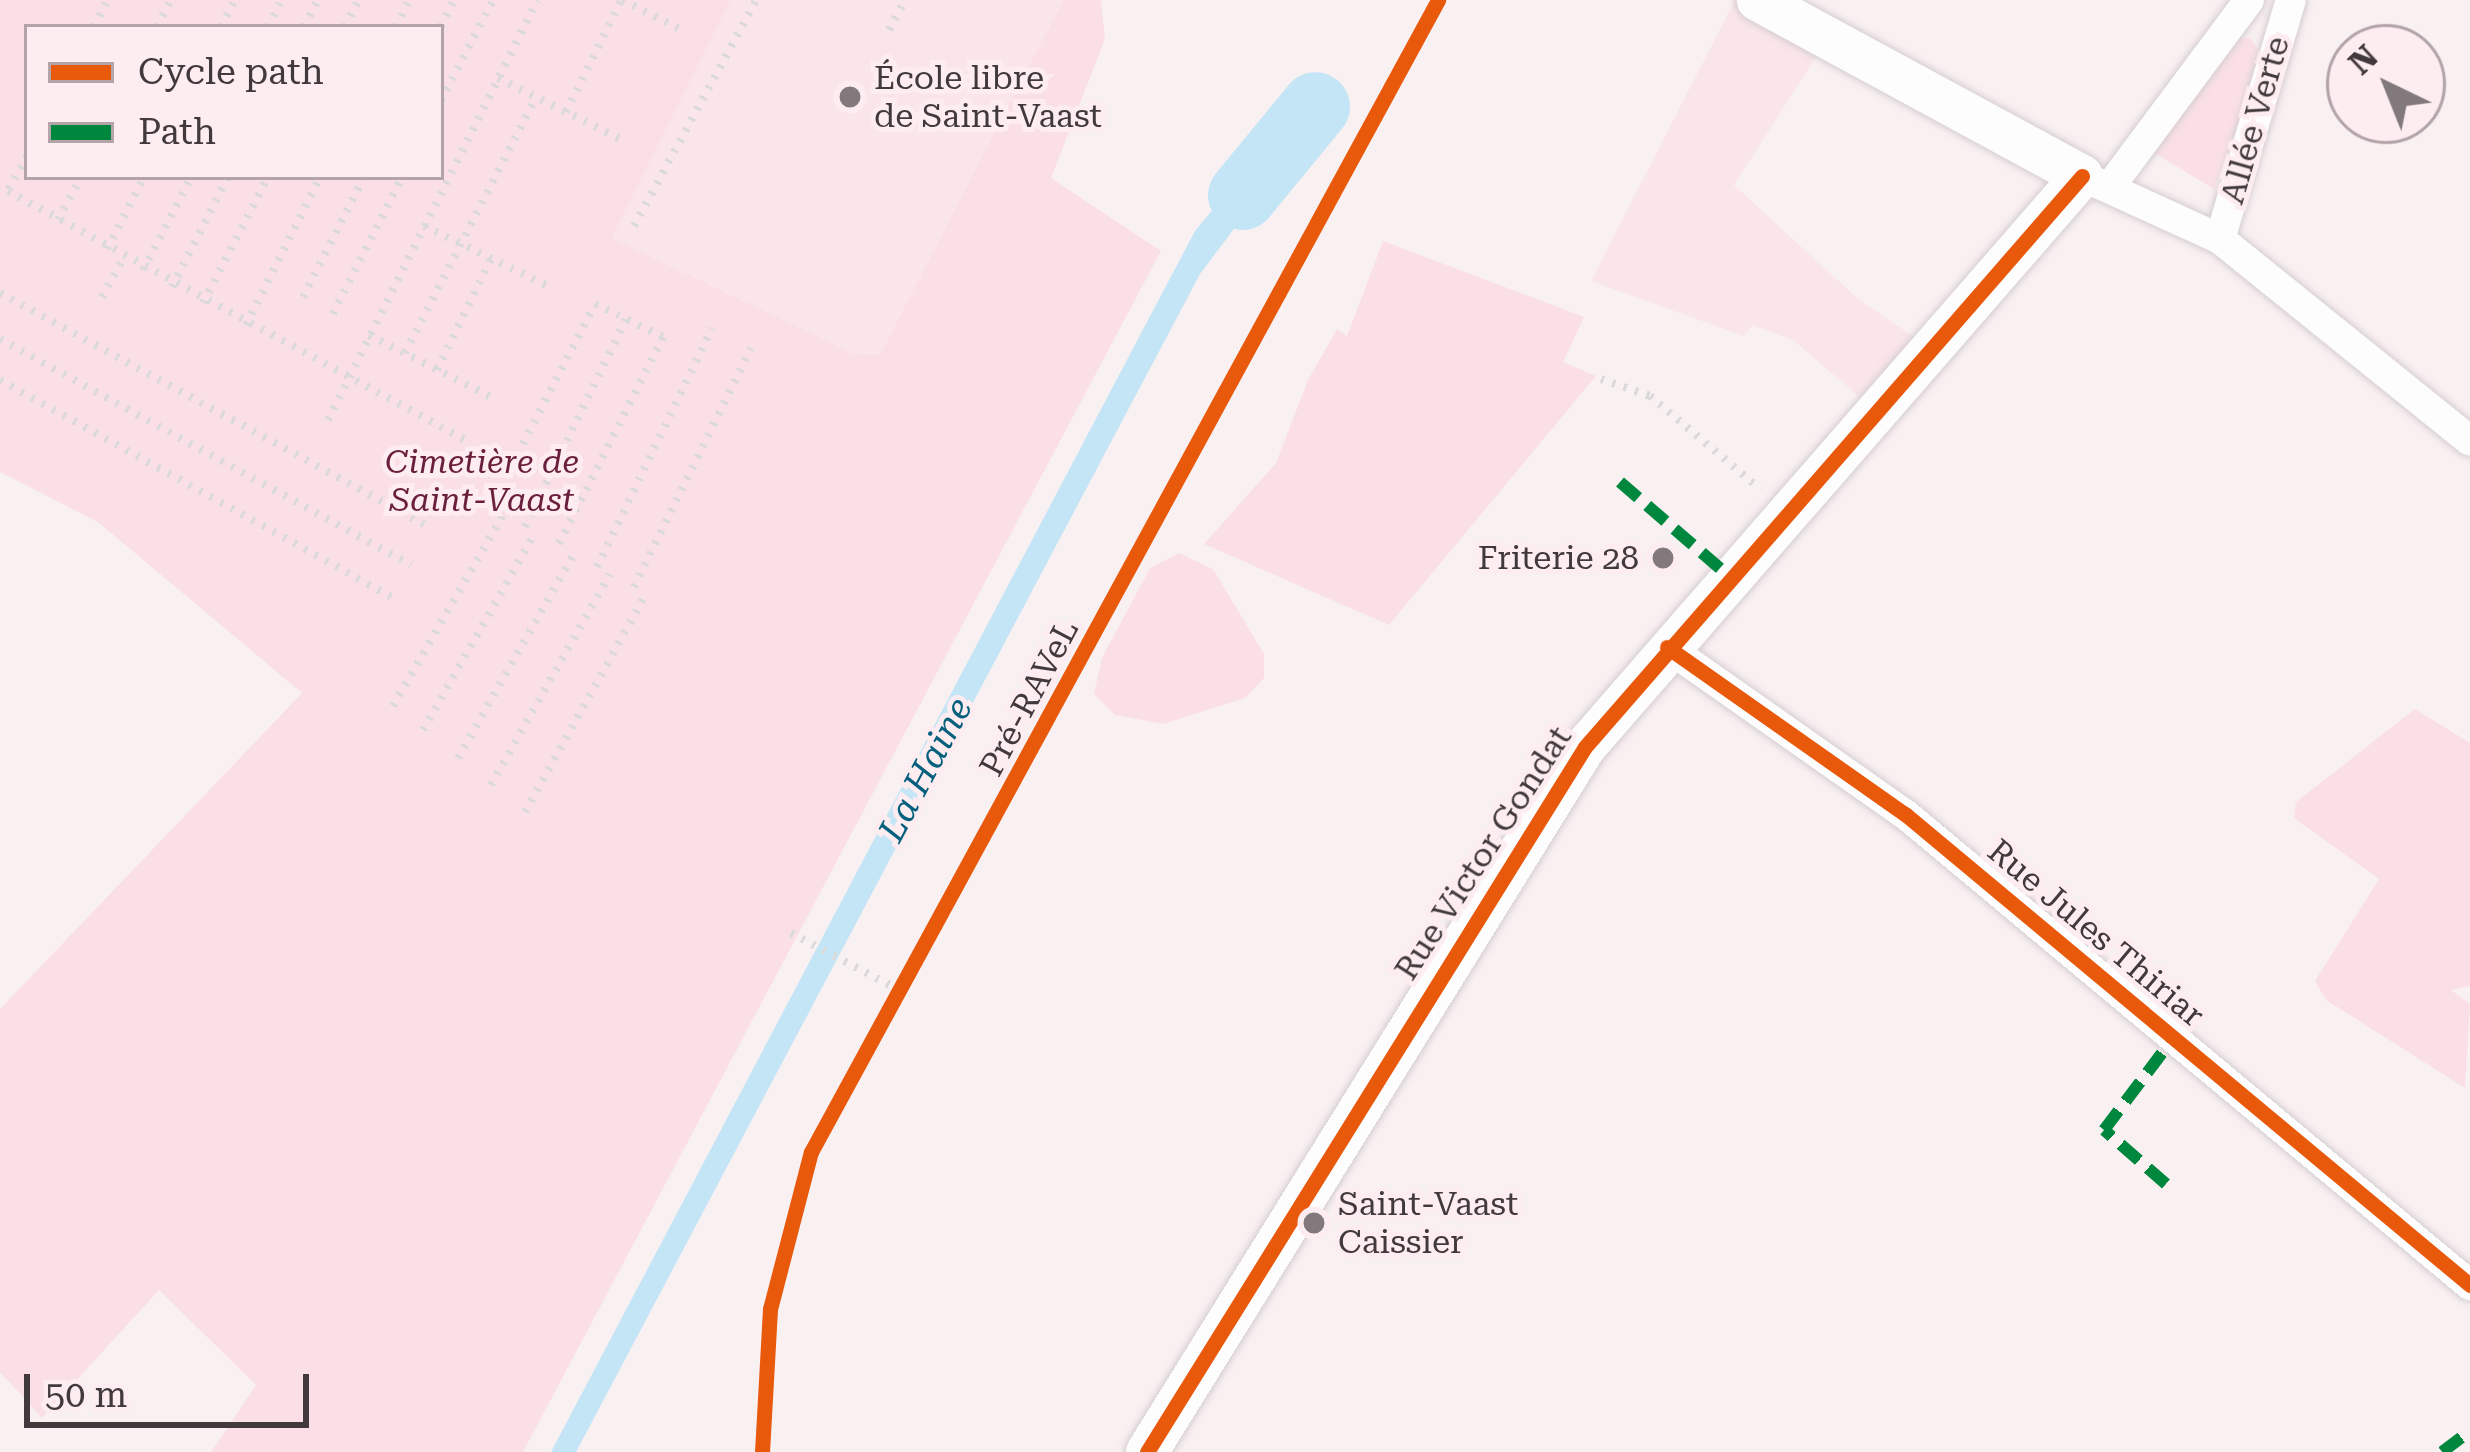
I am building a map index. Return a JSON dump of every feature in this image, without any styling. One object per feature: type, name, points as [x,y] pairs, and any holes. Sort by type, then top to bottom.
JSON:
[{"type":"street","points":[[1758,0],[2096,182],[2220,239],[2470,441]]},
{"type":"street","name":"Allée Verte","points":[[2096,182],[2249,0]]},
{"type":"street","name":"Allée Verte","points":[[2220,239],[2291,0]]},
{"type":"street","name":"Rue Victor Gondat","points":[[1147,1452],[1548,800],[1667,647],[1786,512],[2096,182]]},
{"type":"street","name":"Rue Jules Thiriar","points":[[1667,647],[1905,814],[2470,1285]]},
{"type":"path","points":[[444,95],[493,0]]},
{"type":"path","points":[[328,420],[537,0]]},
{"type":"path","points":[[566,112],[621,0],[638,4],[678,28]]},
{"type":"path","points":[[634,226],[756,0]]},
{"type":"path","points":[[889,30],[905,0]]},
{"type":"path","points":[[497,78],[620,139]]},
{"type":"path","points":[[405,353],[536,97]]},
{"type":"path","points":[[24,161],[8,191],[172,287],[471,443]]},
{"type":"path","points":[[58,220],[79,180]]},
{"type":"path","points":[[107,249],[142,180]]},
{"type":"path","points":[[143,270],[189,180]]},
{"type":"path","points":[[172,287],[226,180]]},
{"type":"path","points":[[203,303],[266,180]]},
{"type":"path","points":[[245,325],[318,180]]},
{"type":"path","points":[[303,297],[362,180]]},
{"type":"path","points":[[333,314],[400,180]]},
{"type":"path","points":[[424,226],[548,286]]},
{"type":"path","points":[[102,297],[123,259]]},
{"type":"path","points":[[437,370],[491,259]]},
{"type":"path","points":[[0,293],[430,526]]},
{"type":"path","points":[[490,508],[595,304],[663,337],[558,546]]},
{"type":"path","points":[[525,527],[626,319]]},
{"type":"path","points":[[597,567],[712,328]]},
{"type":"path","points":[[369,335],[493,398]]},
{"type":"path","points":[[0,339],[412,565]]},
{"type":"path","points":[[634,587],[751,348]]},
{"type":"path","points":[[1600,379],[1650,396],[1786,512]]},
{"type":"path","points":[[0,380],[394,599]]},
{"type":"path","points":[[392,706],[502,515]]},
{"type":"path","points":[[423,730],[536,533]]},
{"type":"path","points":[[458,758],[574,554]]},
{"type":"path","points":[[491,785],[610,574]]},
{"type":"path","points":[[524,812],[646,594]]},
{"type":"path","points":[[791,933],[905,993]]},
{"type":"path","points":[[893,1013],[916,972]]},
{"type":"shaded area","name":"École libre de Saint-Vaast","points":[[731,0],[1063,0],[881,355],[855,354],[612,238]]},
{"type":"shaded area","points":[[1735,0],[1758,0],[1828,38],[1734,185],[1858,299],[1930,348],[1876,411],[1793,340],[1752,325],[1744,336],[1591,281]]},
{"type":"green space","name":"Cimetière de Saint-Vaast","points":[[0,0],[731,0],[612,238],[855,354],[880,355],[1063,0],[1101,0],[1105,39],[1051,178],[1161,251],[523,1452],[211,1452],[256,1385],[159,1290],[42,1418],[0,1372],[0,1009],[302,693],[98,522],[0,472]]},
{"type":"green space","points":[[2234,38],[2251,38],[2262,58],[2214,189],[2153,152]]},
{"type":"green space","points":[[1383,241],[1584,317],[1563,362],[1596,376],[1389,625],[1204,544],[1276,463],[1308,380],[1337,329],[1347,336]]},
{"type":"green space","points":[[1179,553],[1213,569],[1264,654],[1264,678],[1245,698],[1163,724],[1115,715],[1094,694],[1102,658],[1150,568]]},
{"type":"green space","points":[[2415,709],[2470,743],[2470,986],[2451,990],[2470,1004],[2465,1088],[2326,1000],[2315,981],[2379,879],[2294,818],[2296,802]]},
{"type":"water","points":[[1292,114],[1310,128],[1200,274],[576,1452],[551,1452],[1195,231]]},
{"type":"waterway","name":"La Haine","points":[[1242,195],[1315,106]]},
{"type":"marked path","points":[[1620,482],[1729,576]]},
{"type":"marked path","points":[[2166,1184],[2104,1130],[2174,1037]]},
{"type":"marked path","points":[[2442,1452],[2470,1431]]},
{"type":"cycle path","name":"Pré-RAVeL","points":[[762,1452],[770,1309],[811,1152],[1438,0]]},
{"type":"cycle path","points":[[1147,1452],[1585,747],[2082,176]]},
{"type":"cycle path","points":[[1667,647],[1905,814],[2470,1285]]},
{"type":"place","name":"École libre de Saint-Vaast","points":[[850,97]]},
{"type":"place","name":"Friterie 28","points":[[1663,558]]},
{"type":"place","name":"Saint-Vaast Caissier","points":[[1314,1223]]}]
